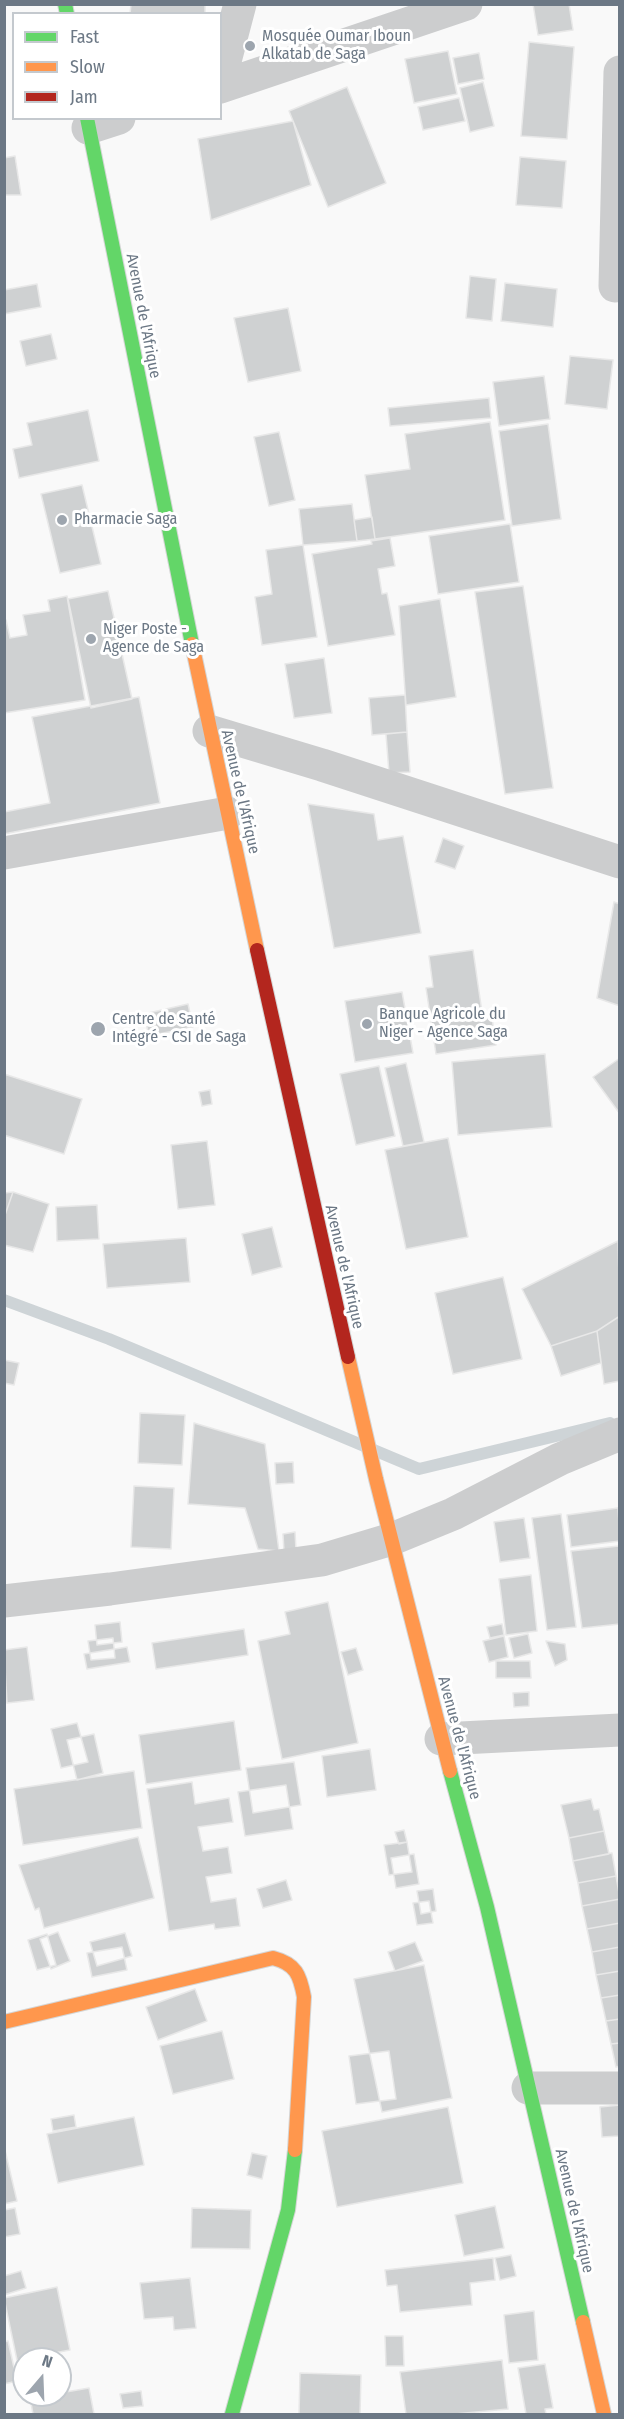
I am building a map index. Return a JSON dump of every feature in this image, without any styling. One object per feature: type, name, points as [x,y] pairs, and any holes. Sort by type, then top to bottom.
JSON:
[{"type":"main road","name":"Avenue de l'Afrique","points":[[98,122],[209,731],[292,1114],[376,1479],[441,1739],[487,1907],[604,2415]]},
{"type":"main road","points":[[4,2022],[273,1958],[286,1960],[296,1967],[301,1978],[304,1997],[296,2145],[288,2210],[232,2415]]},
{"type":"street","points":[[222,72],[240,4]]},
{"type":"street","points":[[222,86],[466,4]]},
{"type":"street","points":[[615,286],[620,72]]},
{"type":"street","points":[[209,731],[333,768],[620,862]]},
{"type":"street","points":[[4,853],[228,813]]},
{"type":"street","points":[[4,1601],[322,1560],[392,1539],[453,1514],[560,1459],[620,1434]]},
{"type":"street","points":[[441,1739],[620,1730]]},
{"type":"street","points":[[528,2088],[620,2088]]},
{"type":"building","points":[[131,4],[205,4],[205,12],[130,12]]},
{"type":"building","points":[[533,4],[569,4],[573,30],[538,35]]},
{"type":"building","points":[[529,42],[574,47],[567,139],[521,136]]},
{"type":"building","points":[[448,51],[457,94],[414,103],[405,59]]},
{"type":"building","points":[[479,53],[484,79],[458,84],[453,58]]},
{"type":"building","points":[[483,82],[494,126],[470,132],[460,88]]},
{"type":"building","points":[[347,87],[386,183],[328,207],[289,111]]},
{"type":"building","points":[[459,98],[465,121],[423,130],[418,107]]},
{"type":"building","points":[[293,121],[311,185],[211,220],[198,139]]},
{"type":"building","points":[[15,156],[21,195],[4,195],[4,158]]},
{"type":"building","points":[[520,157],[566,161],[562,208],[516,205]]},
{"type":"building","points":[[470,276],[496,279],[492,321],[466,318]]},
{"type":"building","points":[[505,283],[557,289],[553,327],[501,321]]},
{"type":"building","points":[[37,284],[41,307],[4,314],[4,290]]},
{"type":"building","points":[[288,308],[301,371],[248,382],[234,318]]},
{"type":"building","points":[[51,334],[57,359],[26,366],[20,341]]},
{"type":"building","points":[[570,356],[613,360],[607,409],[565,404]]},
{"type":"building","points":[[544,376],[550,419],[499,426],[493,382]]},
{"type":"building","points":[[489,398],[491,418],[390,426],[388,408]]},
{"type":"building","points":[[88,410],[99,461],[19,478],[13,449],[32,445],[27,423]]},
{"type":"building","points":[[490,422],[505,520],[375,539],[365,475],[410,469],[405,434]]},
{"type":"building","points":[[548,424],[561,519],[512,526],[499,431]]},
{"type":"building","points":[[279,432],[295,500],[269,506],[254,437]]},
{"type":"building","points":[[82,485],[101,564],[60,573],[41,494]]},
{"type":"building","points":[[352,504],[357,541],[303,545],[299,509]]},
{"type":"building","points":[[372,517],[375,539],[357,541],[354,520]]},
{"type":"building","points":[[510,524],[519,582],[438,594],[429,536]]},
{"type":"building","points":[[390,538],[395,566],[378,569],[382,594],[387,593],[395,635],[328,646],[312,554],[372,544],[371,541]]},
{"type":"building","points":[[303,545],[317,637],[262,645],[255,597],[272,594],[266,550]]},
{"type":"building","points":[[523,586],[553,788],[505,794],[475,592]]},
{"type":"building","points":[[108,591],[132,699],[91,708],[68,599]]},
{"type":"building","points":[[67,596],[85,700],[4,713],[4,620],[6,620],[10,638],[27,635],[23,615],[50,611],[48,600]]},
{"type":"building","points":[[440,599],[456,697],[406,705],[399,606]]},
{"type":"building","points":[[324,658],[332,713],[294,718],[285,664]]},
{"type":"building","points":[[405,695],[407,732],[372,735],[369,698]]},
{"type":"building","points":[[139,697],[160,803],[4,834],[4,812],[50,803],[32,717]]},
{"type":"building","points":[[407,732],[410,772],[389,773],[386,734]]},
{"type":"building","points":[[308,804],[374,814],[378,840],[403,836],[421,933],[334,948]]},
{"type":"building","points":[[443,838],[464,846],[455,869],[435,862]]},
{"type":"building","points":[[614,902],[620,904],[620,1006],[597,998]]},
{"type":"building","points":[[473,950],[483,1019],[492,1018],[496,1045],[436,1054],[426,988],[433,987],[429,956]]},
{"type":"building","points":[[402,992],[413,1053],[355,1062],[345,1001]]},
{"type":"building","points":[[188,1004],[193,1027],[149,1036],[144,1014]]},
{"type":"building","points":[[545,1054],[552,1127],[458,1135],[452,1062]]},
{"type":"building","points":[[620,1058],[620,1114],[593,1077]]},
{"type":"building","points":[[406,1063],[424,1142],[403,1146],[385,1068]]},
{"type":"building","points":[[379,1066],[395,1136],[356,1145],[340,1074]]},
{"type":"building","points":[[4,1074],[82,1099],[64,1154],[4,1135]]},
{"type":"building","points":[[210,1090],[212,1104],[202,1106],[199,1092]]},
{"type":"building","points":[[448,1138],[468,1237],[406,1249],[385,1150]]},
{"type":"building","points":[[207,1141],[215,1205],[178,1209],[171,1145]]},
{"type":"building","points":[[13,1192],[4,1218],[4,1193]]},
{"type":"building","points":[[13,1192],[49,1204],[33,1252],[4,1245],[4,1218]]},
{"type":"building","points":[[97,1205],[99,1239],[57,1241],[56,1207]]},
{"type":"building","points":[[272,1227],[282,1267],[252,1275],[242,1234]]},
{"type":"building","points":[[186,1238],[190,1282],[107,1288],[103,1244]]},
{"type":"building","points":[[618,1241],[620,1316],[597,1331],[551,1346],[522,1289]]},
{"type":"building","points":[[503,1277],[522,1359],[453,1374],[435,1293]]},
{"type":"building","points":[[620,1316],[620,1381],[604,1384],[597,1331]]},
{"type":"building","points":[[597,1331],[601,1363],[561,1376],[551,1346]]},
{"type":"building","points":[[4,1360],[19,1363],[14,1385],[4,1383]]},
{"type":"building","points":[[140,1413],[185,1415],[182,1465],[138,1463]]},
{"type":"building","points":[[194,1423],[265,1444],[279,1551],[258,1549],[245,1508],[188,1504]]},
{"type":"building","points":[[293,1462],[294,1483],[276,1484],[275,1463]]},
{"type":"building","points":[[134,1486],[174,1488],[171,1549],[131,1547]]},
{"type":"building","points":[[618,1508],[620,1541],[571,1547],[567,1515]]},
{"type":"building","points":[[561,1514],[576,1627],[547,1630],[532,1518]]},
{"type":"building","points":[[524,1518],[530,1558],[500,1562],[494,1522]]},
{"type":"building","points":[[295,1532],[296,1550],[284,1552],[283,1534]]},
{"type":"building","points":[[619,1546],[620,1624],[582,1628],[571,1551]]},
{"type":"building","points":[[531,1575],[537,1631],[506,1635],[499,1579]]},
{"type":"building","points":[[328,1602],[358,1743],[282,1759],[258,1641],[290,1634],[285,1612]]},
{"type":"building","points":[[120,1622],[122,1642],[97,1645],[95,1625]]},
{"type":"building","points":[[502,1624],[504,1635],[490,1638],[487,1627]]},
{"type":"building","points":[[244,1629],[248,1655],[156,1669],[152,1643]]},
{"type":"building","points":[[528,1634],[532,1653],[514,1658],[509,1638]]},
{"type":"building","points":[[504,1636],[508,1657],[489,1662],[483,1641]]},
{"type":"building","points":[[113,1638],[115,1658],[91,1660],[88,1641]]},
{"type":"building","points":[[546,1641],[565,1644],[567,1660],[555,1666]]},
{"type":"building","points":[[27,1647],[34,1700],[7,1703],[4,1650]]},
{"type":"building","points":[[127,1647],[130,1662],[87,1669],[84,1654]]},
{"type":"building","points":[[356,1648],[363,1670],[348,1675],[341,1652]]},
{"type":"building","points":[[496,1661],[530,1661],[531,1678],[496,1678]]},
{"type":"building","points":[[529,1692],[529,1706],[514,1707],[513,1693]]},
{"type":"building","points":[[234,1721],[241,1770],[146,1784],[139,1735]]},
{"type":"building","points":[[77,1723],[88,1762],[61,1768],[51,1729]]},
{"type":"building","points":[[94,1734],[103,1773],[77,1780],[67,1740]]},
{"type":"building","points":[[370,1749],[376,1790],[327,1797],[322,1756]]},
{"type":"building","points":[[294,1762],[301,1805],[253,1813],[246,1768]]},
{"type":"building","points":[[134,1771],[142,1828],[23,1845],[14,1789]]},
{"type":"building","points":[[192,1782],[195,1804],[229,1798],[233,1822],[198,1827],[203,1851],[228,1847],[232,1873],[206,1877],[211,1902],[236,1898],[240,1926],[215,1929],[214,1924],[169,1931],[147,1789]]},
{"type":"building","points":[[286,1785],[293,1829],[245,1836],[238,1792]]},
{"type":"building","points":[[591,1799],[594,1810],[599,1809],[604,1831],[569,1838],[561,1805]]},
{"type":"building","points":[[404,1830],[407,1842],[399,1844],[395,1832]]},
{"type":"building","points":[[604,1831],[609,1854],[573,1861],[569,1838]]},
{"type":"building","points":[[138,1837],[154,1898],[44,1928],[39,1908],[35,1910],[19,1865]]},
{"type":"building","points":[[407,1842],[412,1872],[389,1875],[384,1845]]},
{"type":"building","points":[[612,1853],[616,1876],[578,1883],[573,1861]]},
{"type":"building","points":[[414,1854],[419,1884],[396,1888],[391,1858]]},
{"type":"building","points":[[616,1876],[620,1899],[582,1906],[578,1883]]},
{"type":"building","points":[[286,1880],[292,1900],[263,1908],[257,1889]]},
{"type":"building","points":[[433,1889],[436,1911],[421,1914],[417,1891]]},
{"type":"building","points":[[620,1899],[620,1923],[587,1929],[582,1906]]},
{"type":"building","points":[[429,1901],[433,1923],[417,1925],[413,1903]]},
{"type":"building","points":[[620,1923],[620,1947],[592,1952],[587,1929]]},
{"type":"building","points":[[58,1932],[70,1961],[51,1969],[40,1939]]},
{"type":"building","points":[[125,1933],[132,1956],[97,1966],[90,1942]]},
{"type":"building","points":[[47,1934],[56,1965],[37,1970],[28,1940]]},
{"type":"building","points":[[415,1942],[423,1961],[395,1971],[388,1952]]},
{"type":"building","points":[[122,1947],[127,1970],[92,1977],[87,1953]]},
{"type":"building","points":[[620,1947],[620,1971],[596,1975],[592,1952]]},
{"type":"building","points":[[424,1965],[452,2098],[382,2112],[354,1979]]},
{"type":"building","points":[[620,1971],[620,1995],[601,1998],[596,1975]]},
{"type":"building","points":[[195,1989],[207,2021],[158,2040],[146,2007]]},
{"type":"building","points":[[620,1995],[620,2019],[606,2021],[601,1998]]},
{"type":"building","points":[[620,2019],[620,2043],[611,2044],[606,2021]]},
{"type":"building","points":[[222,2031],[234,2079],[173,2094],[160,2046]]},
{"type":"building","points":[[620,2043],[620,2066],[616,2067],[611,2044]]},
{"type":"building","points":[[389,2051],[396,2099],[356,2104],[349,2056]]},
{"type":"building","points":[[620,2105],[620,2136],[602,2137],[600,2107]]},
{"type":"building","points":[[448,2107],[463,2183],[337,2207],[322,2131]]},
{"type":"building","points":[[74,2115],[76,2127],[53,2131],[51,2119]]},
{"type":"building","points":[[134,2117],[144,2165],[58,2183],[47,2134]]},
{"type":"building","points":[[4,2146],[17,2201],[4,2204]]},
{"type":"building","points":[[252,2153],[267,2156],[262,2179],[247,2175]]},
{"type":"building","points":[[495,2206],[504,2248],[464,2256],[455,2215]]},
{"type":"building","points":[[15,2208],[20,2234],[4,2237],[4,2210]]},
{"type":"building","points":[[192,2208],[251,2210],[250,2249],[191,2248]]},
{"type":"building","points":[[511,2255],[516,2276],[500,2280],[495,2258]]},
{"type":"building","points":[[493,2258],[495,2280],[470,2283],[472,2305],[400,2312],[397,2285],[387,2286],[385,2270]]},
{"type":"building","points":[[21,2271],[26,2288],[4,2295],[4,2276]]},
{"type":"building","points":[[190,2278],[196,2328],[174,2330],[173,2317],[144,2319],[140,2283]]},
{"type":"building","points":[[57,2287],[69,2347],[14,2347],[4,2298]]},
{"type":"building","points":[[534,2311],[538,2360],[509,2363],[504,2315]]},
{"type":"building","points":[[385,2336],[403,2336],[404,2366],[386,2366]]},
{"type":"building","points":[[8,2341],[12,2359],[12,2382],[4,2384],[4,2342]]},
{"type":"building","points":[[502,2360],[508,2409],[455,2414],[406,2414],[400,2372]]},
{"type":"building","points":[[545,2364],[553,2408],[545,2409],[546,2414],[526,2414],[518,2368]]},
{"type":"building","points":[[300,2373],[361,2375],[360,2414],[299,2414]]},
{"type":"building","points":[[89,2388],[94,2414],[33,2414],[32,2407],[72,2407],[72,2391]]},
{"type":"building","points":[[141,2391],[143,2406],[123,2408],[120,2394]]},
{"type":"waterway","points":[[4,1300],[109,1339],[419,1469],[610,1423]]},
{"type":"traffic: fast","points":[[65,4],[67,12]]},
{"type":"traffic: fast","points":[[87,120],[192,644]]},
{"type":"traffic: fast","points":[[450,1771],[487,1907],[583,2322]]},
{"type":"traffic: fast","points":[[232,2414],[288,2210],[295,2150]]},
{"type":"traffic: slow","points":[[192,644],[257,950]]},
{"type":"traffic: slow","points":[[348,1357],[376,1479],[450,1771]]},
{"type":"traffic: slow","points":[[4,2022],[273,1958],[281,1960],[296,1972],[304,1997],[295,2150]]},
{"type":"traffic: slow","points":[[583,2322],[604,2414]]},
{"type":"traffic: jam","points":[[257,950],[348,1357]]},
{"type":"place","name":"Mosquée Oumar Iboun Alkatab de Saga","points":[[250,46]]},
{"type":"place","name":"Pharmacie Saga","points":[[62,520]]},
{"type":"place","name":"Niger Poste - Agence de Saga","points":[[91,639]]},
{"type":"place","name":"Banque Agricole du Niger - Agence Saga","points":[[367,1024]]},
{"type":"place","name":"Centre de Santé Intégré - CSI de Saga","points":[[98,1029]]}]
